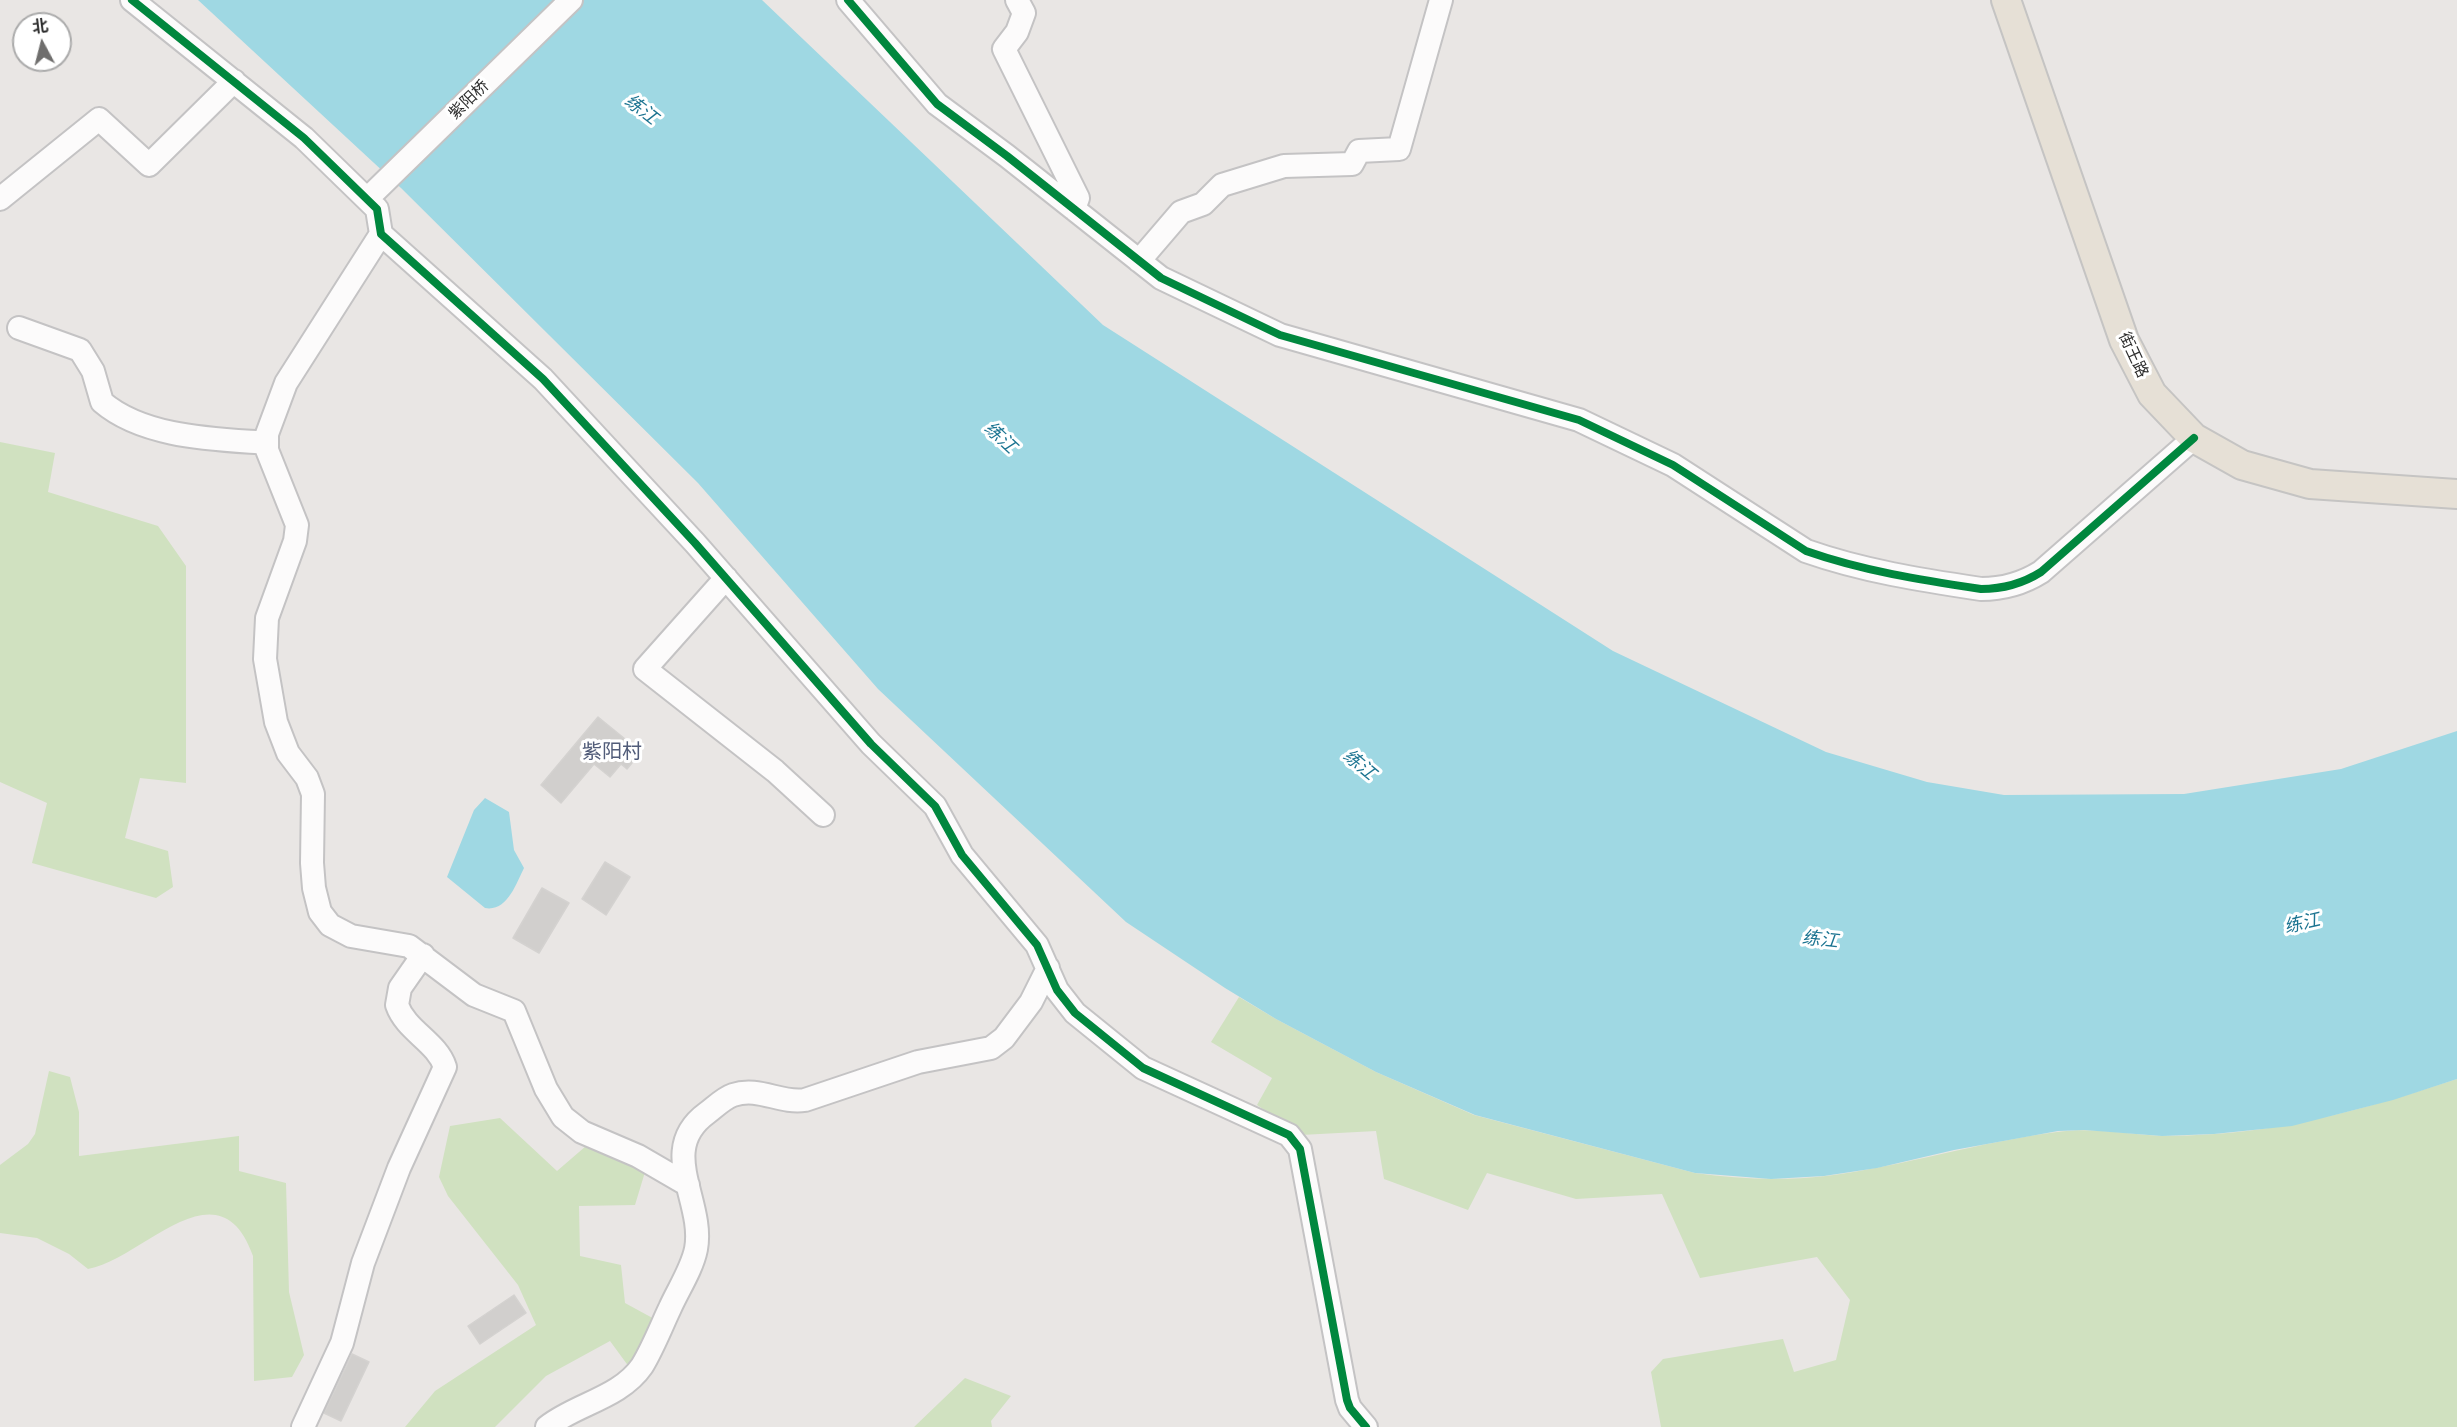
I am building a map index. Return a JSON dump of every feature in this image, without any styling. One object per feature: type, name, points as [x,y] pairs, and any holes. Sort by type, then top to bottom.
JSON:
[{"type":"main road","name":"街王路","points":[[2006,0],[2124,340],[2152,394],[2194,438],[2242,465],[2310,483],[2457,494]]},
{"type":"street","points":[[132,0],[304,138],[377,209],[381,234],[543,379],[726,578],[871,744],[935,806],[962,855],[1038,945],[1057,990],[1075,1013],[1135,1062],[1289,1135],[1300,1149],[1347,1400],[1350,1408],[1366,1427]]},
{"type":"street","name":"紫阳桥","points":[[367,199],[571,0]]},
{"type":"street","points":[[848,0],[937,104],[1161,278],[1280,335],[1579,420],[1673,465],[1806,551],[1898,577],[1981,589],[2006,587],[2041,572],[2194,438]]},
{"type":"street","points":[[1017,0],[1024,13],[1017,32],[1004,49],[1078,198],[1074,209]]},
{"type":"street","points":[[1139,261],[1181,212],[1203,204],[1222,185],[1284,166],[1352,164],[1359,151],[1399,148],[1441,0]]},
{"type":"street","points":[[0,199],[99,119],[149,165],[234,81]]},
{"type":"street","points":[[381,234],[286,383],[267,434],[267,450],[297,525],[295,541],[267,618],[265,659],[276,722],[288,753],[308,778],[313,794],[312,863],[317,904],[320,912],[336,930],[351,936],[409,946],[423,955],[453,982],[474,995],[514,1011],[546,1089],[563,1117],[582,1132],[638,1156],[688,1185]]},
{"type":"street","points":[[19,328],[80,350],[93,371],[102,402],[138,423],[194,437],[267,443]]},
{"type":"street","points":[[726,578],[645,669],[775,771],[823,815]]},
{"type":"street","points":[[303,1427],[342,1343],[363,1263],[399,1168],[445,1067],[442,1056],[406,1021],[397,1005],[400,988],[423,955]]},
{"type":"street","points":[[547,1427],[569,1412],[620,1387],[643,1364],[696,1250],[696,1225],[682,1160],[687,1136],[695,1121],[733,1095],[758,1092],[789,1101],[805,1100],[918,1062],[990,1048],[1004,1038],[1031,1002],[1048,968]]},
{"type":"green space","points":[[0,442],[55,453],[48,492],[158,526],[186,566],[186,783],[140,778],[125,838],[168,851],[173,887],[156,898],[32,863],[47,803],[0,782]]},
{"type":"green space","points":[[1239,997],[1376,1072],[1474,1115],[1695,1173],[1744,1178],[1777,1179],[1855,1172],[2028,1136],[2070,1131],[2161,1136],[2215,1134],[2277,1127],[2338,1114],[2457,1079],[2457,1427],[1661,1427],[1651,1372],[1663,1359],[1783,1339],[1794,1372],[1836,1360],[1850,1300],[1817,1257],[1700,1278],[1662,1194],[1576,1199],[1487,1173],[1468,1210],[1384,1179],[1376,1131],[1301,1135],[1257,1105],[1272,1078],[1211,1042]]},
{"type":"green space","points":[[49,1071],[70,1077],[79,1112],[79,1156],[239,1136],[239,1171],[286,1183],[289,1292],[304,1355],[292,1377],[254,1381],[253,1256],[238,1229],[221,1216],[200,1215],[178,1223],[109,1262],[88,1269],[69,1254],[37,1238],[0,1233],[0,1165],[28,1144],[35,1134]]},
{"type":"green space","points":[[500,1118],[557,1171],[586,1146],[645,1172],[635,1205],[579,1206],[580,1256],[621,1265],[625,1303],[658,1321],[632,1371],[610,1341],[546,1376],[495,1427],[405,1427],[435,1391],[536,1325],[518,1285],[448,1196],[439,1177],[450,1126]]},
{"type":"green space","points":[[965,1378],[1011,1396],[991,1421],[992,1427],[914,1427]]},
{"type":"water","name":"练江","points":[[198,0],[762,0],[1103,325],[1613,651],[1826,752],[1927,782],[2004,795],[2184,794],[2341,769],[2457,731],[2457,1079],[2393,1100],[2292,1126],[2214,1134],[2162,1136],[2084,1130],[2058,1131],[1954,1150],[1877,1168],[1824,1176],[1771,1179],[1695,1173],[1475,1115],[1376,1072],[1276,1019],[1126,922],[878,689],[698,483],[401,188]]},
{"type":"water","points":[[485,798],[509,812],[514,850],[524,868],[510,895],[499,906],[493,908],[485,908],[447,877],[474,810]]},
{"type":"building","points":[[598,717],[641,752],[627,769],[621,764],[610,777],[594,764],[561,803],[541,785]]},
{"type":"building","points":[[605,862],[630,877],[606,915],[582,899]]},
{"type":"building","points":[[542,888],[569,903],[539,953],[513,938]]},
{"type":"building","points":[[514,1295],[526,1313],[480,1344],[468,1326]]},
{"type":"building","points":[[352,1354],[369,1362],[341,1421],[324,1413]]},
{"type":"cycle path","points":[[132,0],[304,138],[377,209],[381,234],[543,379],[695,543],[871,744],[935,806],[962,855],[1037,945],[1057,990],[1075,1013],[1143,1068],[1289,1135],[1300,1149],[1347,1400],[1350,1408],[1366,1427]]},
{"type":"cycle path","points":[[848,0],[937,104],[1007,156],[1161,278],[1280,335],[1579,420],[1673,465],[1806,551],[1827,558],[1892,574],[1981,589],[2019,583],[2041,572],[2194,438]]},
{"type":"district","name":"紫阳村","points":[[612,752]]}]
